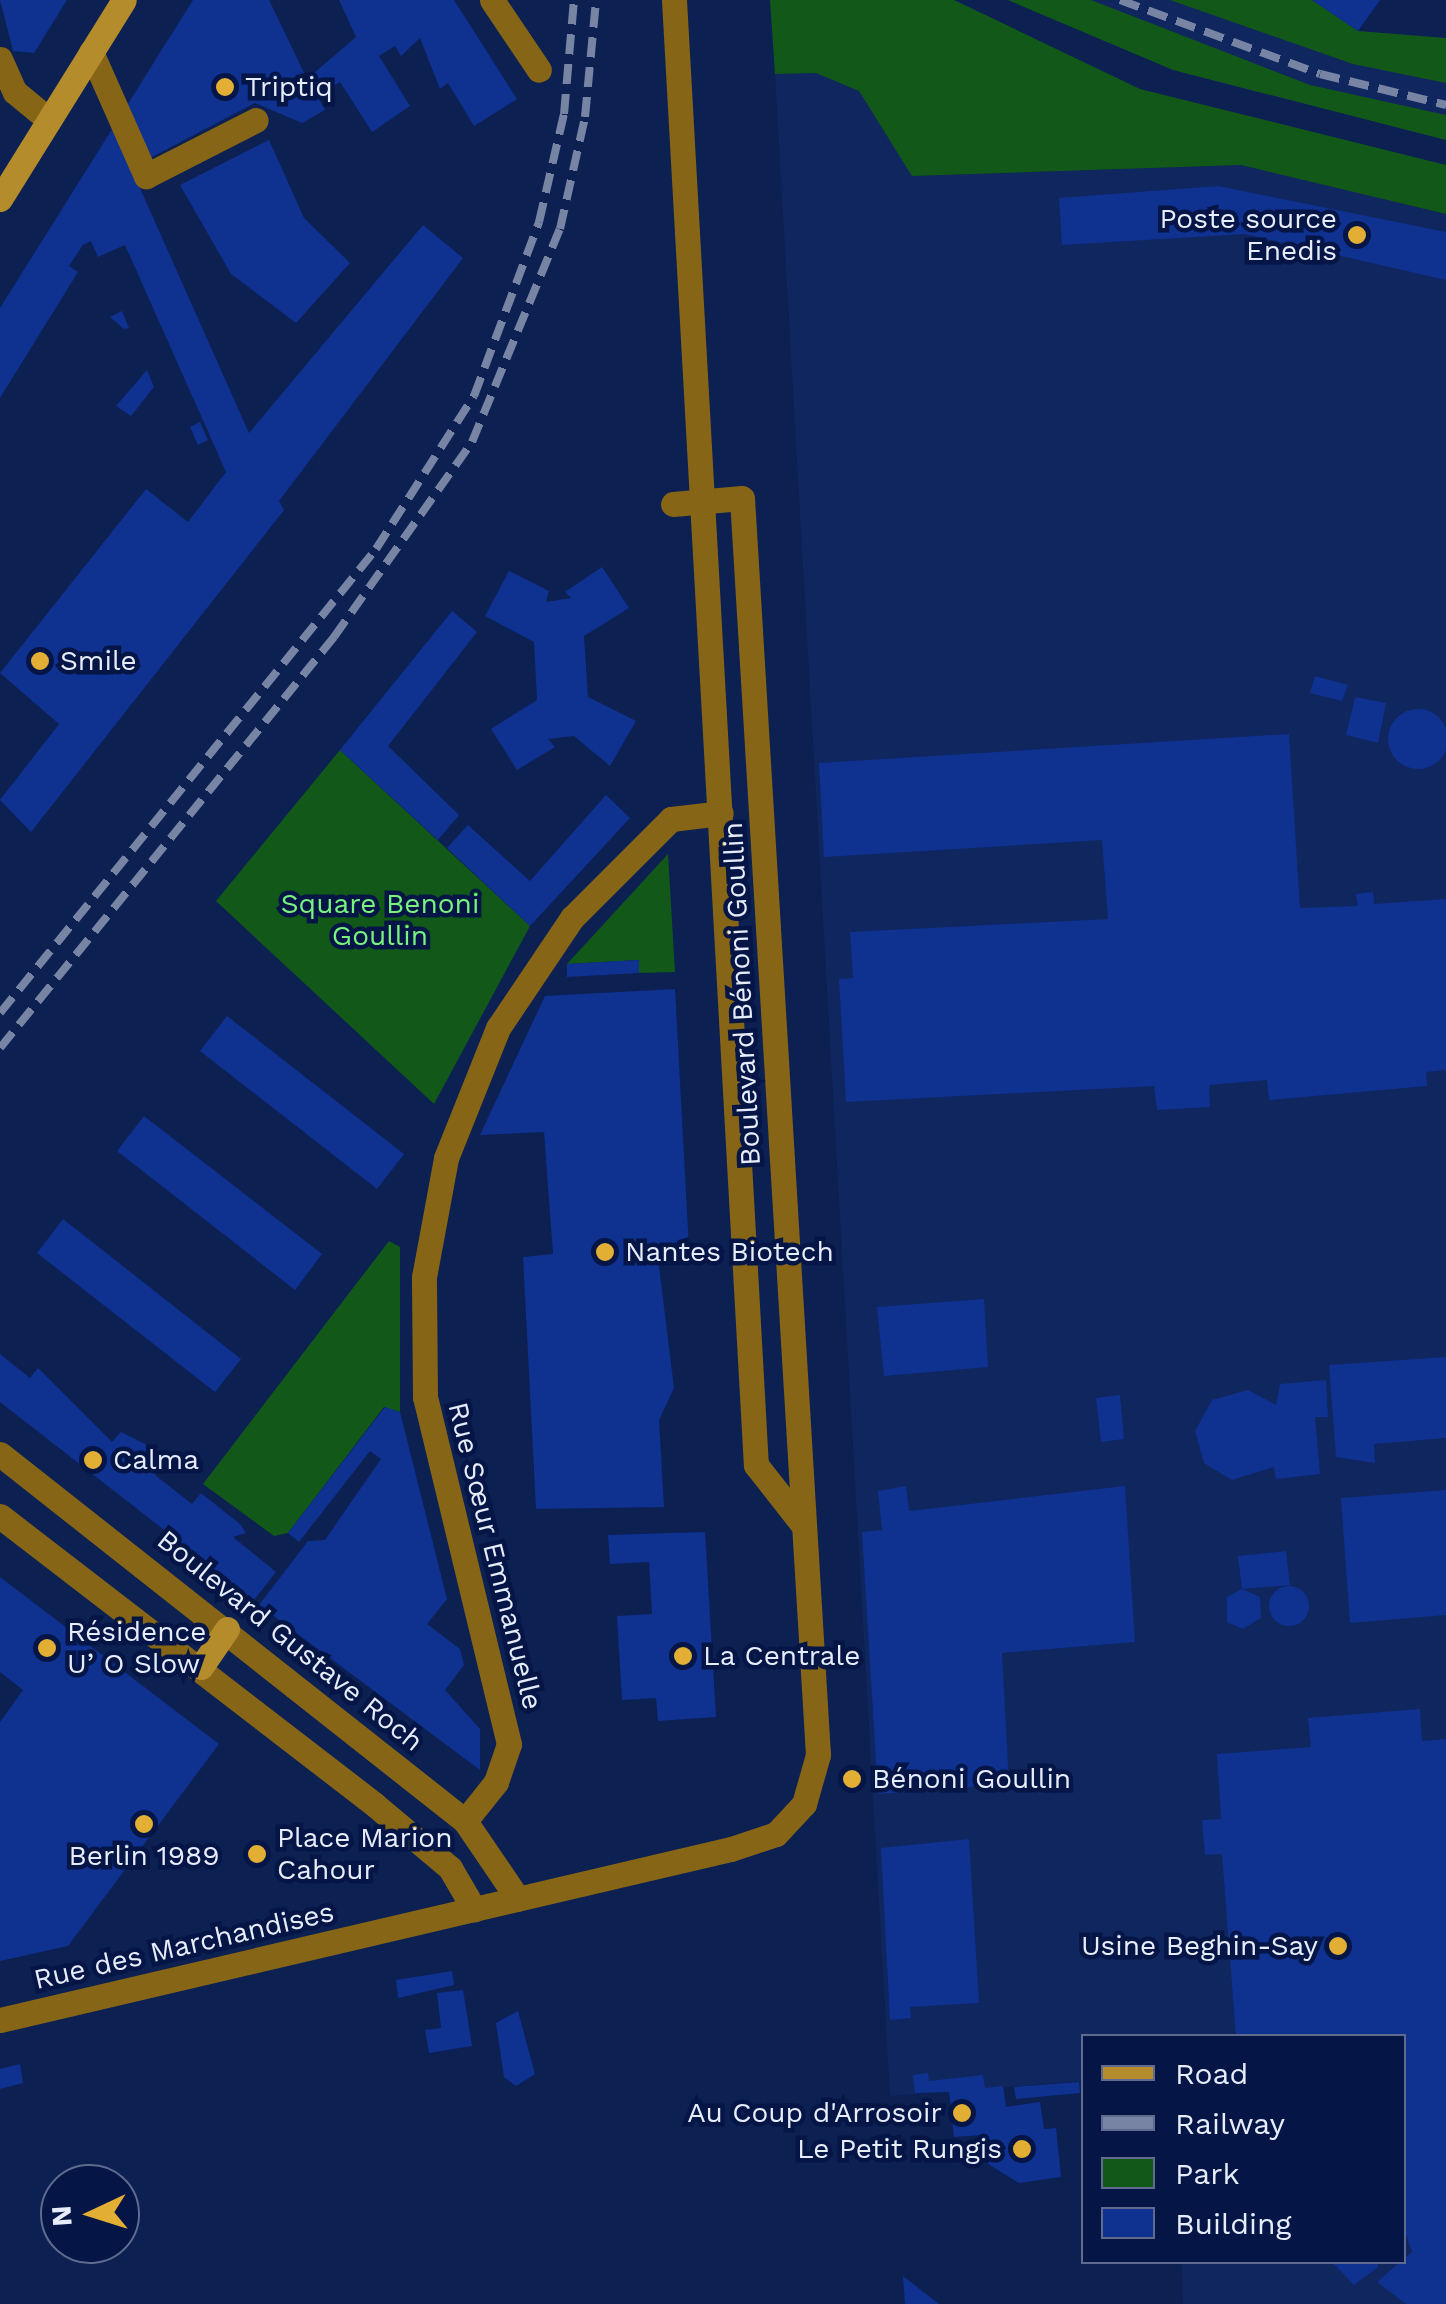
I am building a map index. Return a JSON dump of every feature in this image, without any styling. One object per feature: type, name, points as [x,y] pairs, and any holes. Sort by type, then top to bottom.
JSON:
[{"type":"main road","points":[[0,199],[124,0]]},
{"type":"main road","points":[[201,1667],[227,1628]]},
{"type":"street","points":[[492,0],[539,70]]},
{"type":"street","name":"Boulevard Bénoni Goullin","points":[[674,0],[756,1464],[804,1525]]},
{"type":"street","points":[[91,52],[146,176],[256,120]]},
{"type":"street","points":[[0,59],[14,92],[49,120]]},
{"type":"street","name":"Boulevard Bénoni Goullin","points":[[673,504],[742,498],[818,1755],[804,1804],[776,1834],[732,1848]]},
{"type":"street","name":"Rue Sœur Emmanuelle","points":[[465,1820],[496,1782],[509,1744],[425,1397],[424,1277],[446,1158],[498,1028],[572,918],[671,819],[721,813]]},
{"type":"street","name":"Boulevard Gustave Roch","points":[[0,1454],[227,1628],[465,1820],[518,1899]]},
{"type":"street","points":[[0,1516],[201,1667],[450,1868],[474,1910]]},
{"type":"street","name":"Rue des Marchandises","points":[[0,2020],[732,1848]]},
{"type":"shaded area","points":[[1008,0],[1312,0],[1358,31],[1446,38],[1446,140],[1173,70]]},
{"type":"shaded area","points":[[816,72],[859,91],[913,176],[1241,165],[1446,214],[1446,2304],[1183,2304],[1182,2264],[1406,2264],[1406,2034],[1081,2034],[1081,2081],[890,2096],[775,74]]},
{"type":"green space","points":[[770,0],[954,0],[1140,89],[1446,165],[1446,214],[1241,165],[912,176],[859,91],[816,73],[775,74]]},
{"type":"green space","points":[[1008,0],[1091,0],[1310,85],[1446,115],[1446,140],[1173,70]]},
{"type":"green space","points":[[1170,0],[1312,0],[1358,31],[1446,38],[1446,83],[1353,64]]},
{"type":"green space","name":"Square Benoni Goullin","points":[[340,750],[530,926],[434,1104],[216,901]]},
{"type":"green space","points":[[668,854],[675,972],[639,973],[638,960],[567,964]]},
{"type":"green space","points":[[389,1241],[400,1247],[400,1412],[384,1407],[288,1533],[274,1536],[203,1484]]},
{"type":"building","points":[[0,0],[67,0],[34,53],[13,51]]},
{"type":"building","points":[[193,0],[269,0],[307,79],[356,37],[339,0],[454,0],[517,99],[474,126],[448,83],[440,89],[420,38],[401,56],[395,46],[379,56],[410,106],[372,132],[340,82],[317,96],[325,110],[302,123],[255,103],[131,168],[249,433],[423,225],[463,258],[279,501],[284,510],[31,832],[0,800],[59,724],[0,673],[146,489],[188,522],[226,472],[125,245],[98,257],[91,241],[83,245],[69,266],[78,272],[0,398],[0,308]]},
{"type":"building","points":[[1312,0],[1380,0],[1358,31]]},
{"type":"building","name":"Triptiq","points":[[269,140],[304,218],[350,263],[296,323],[231,274],[180,185]]},
{"type":"building","points":[[1218,186],[1446,232],[1446,280],[1245,234],[1062,245],[1059,198]]},
{"type":"building","points":[[122,311],[129,328],[124,329],[110,317]]},
{"type":"building","points":[[147,370],[154,387],[131,416],[116,406]]},
{"type":"building","points":[[200,422],[208,440],[198,445],[190,427]]},
{"type":"building","points":[[602,567],[629,608],[584,636],[588,697],[636,721],[610,766],[574,736],[548,739],[555,747],[517,770],[491,729],[537,700],[534,642],[485,616],[509,571],[549,591],[546,602],[571,598],[565,592]]},
{"type":"building","points":[[452,611],[477,632],[388,746],[459,815],[438,840],[340,750]]},
{"type":"building","points":[[1315,676],[1348,685],[1342,701],[1310,693]]},
{"type":"building","points":[[1355,697],[1386,703],[1378,743],[1346,735]]},
{"type":"building","points":[[1407,712],[1429,712],[1445,728],[1445,750],[1429,766],[1407,766],[1391,750],[1391,728]]},
{"type":"building","points":[[1289,734],[1300,908],[1358,906],[1356,894],[1373,892],[1374,904],[1446,899],[1446,1070],[1426,1072],[1427,1086],[1269,1100],[1267,1080],[1209,1085],[1210,1107],[1157,1110],[1154,1086],[846,1102],[839,979],[853,978],[850,932],[1108,919],[1102,840],[824,857],[819,763]]},
{"type":"building","points":[[606,795],[630,818],[530,926],[447,848],[468,825],[530,881]]},
{"type":"building","points":[[639,960],[639,973],[567,977],[567,964]]},
{"type":"building","name":"Nantes Biotech","points":[[675,989],[689,1248],[657,1250],[674,1388],[659,1420],[664,1507],[536,1509],[523,1257],[553,1254],[544,1132],[480,1135],[545,996]]},
{"type":"building","points":[[227,1016],[404,1154],[377,1189],[200,1051]]},
{"type":"building","points":[[144,1116],[322,1254],[295,1290],[117,1151]]},
{"type":"building","points":[[63,1219],[241,1359],[215,1392],[37,1253]]},
{"type":"building","points":[[984,1299],[988,1367],[884,1376],[877,1307]]},
{"type":"building","points":[[0,1354],[30,1378],[38,1368],[112,1442],[121,1432],[149,1446],[165,1459],[155,1475],[192,1504],[201,1493],[240,1524],[246,1533],[233,1537],[276,1572],[254,1600],[0,1402]]},
{"type":"building","points":[[1446,1357],[1446,1438],[1374,1444],[1375,1463],[1336,1457],[1329,1365]]},
{"type":"building","points":[[1326,1380],[1328,1417],[1315,1417],[1320,1474],[1276,1479],[1274,1467],[1232,1480],[1204,1463],[1195,1431],[1212,1400],[1248,1390],[1276,1405],[1280,1384]]},
{"type":"building","points":[[1120,1395],[1124,1439],[1101,1442],[1096,1398]]},
{"type":"building","points":[[385,1407],[400,1412],[447,1599],[427,1624],[460,1649],[464,1665],[445,1690],[480,1729],[480,1770],[259,1605],[308,1541],[325,1540],[381,1459],[370,1451],[299,1542],[288,1533]]},
{"type":"building","points":[[906,1486],[909,1511],[1125,1486],[1135,1642],[1002,1653],[1009,1784],[878,1794],[862,1532],[882,1530],[878,1491]]},
{"type":"building","points":[[1446,1490],[1446,1615],[1350,1623],[1341,1498]]},
{"type":"building","name":"La Centrale","points":[[705,1532],[716,1717],[658,1721],[656,1698],[622,1700],[617,1616],[652,1614],[649,1562],[610,1564],[608,1535]]},
{"type":"building","points":[[1286,1551],[1290,1585],[1242,1589],[1238,1556]]},
{"type":"building","points":[[0,1577],[219,1744],[68,1946],[0,1961],[0,1722],[23,1690],[0,1672]]},
{"type":"building","points":[[1289,1586],[1303,1592],[1309,1606],[1303,1620],[1289,1626],[1275,1620],[1269,1606],[1275,1592]]},
{"type":"building","points":[[1242,1589],[1260,1597],[1261,1618],[1243,1629],[1227,1622],[1227,1597]]},
{"type":"building","name":"Usine Beghin-Say","points":[[1420,1709],[1422,1741],[1446,1739],[1446,2304],[1406,2304],[1377,2282],[1398,2264],[1406,2264],[1406,2257],[1412,2252],[1406,2235],[1406,2034],[1236,2034],[1222,1854],[1205,1855],[1202,1820],[1221,1819],[1217,1754],[1311,1747],[1308,1718]]},
{"type":"building","points":[[969,1839],[979,2003],[910,2007],[911,2018],[890,2020],[881,1848]]},
{"type":"building","points":[[452,1971],[454,1985],[398,1998],[396,1980]]},
{"type":"building","points":[[463,1990],[472,2046],[429,2053],[425,2030],[441,2028],[437,1993]]},
{"type":"building","points":[[518,2011],[535,2074],[516,2086],[504,2077],[496,2023]]},
{"type":"building","points":[[20,2064],[23,2083],[0,2089],[0,2069]]},
{"type":"building","points":[[928,2073],[929,2081],[983,2075],[985,2088],[1003,2086],[1006,2107],[1040,2102],[1044,2129],[1056,2128],[1061,2177],[1019,2183],[988,2164],[983,2135],[954,2137],[949,2092],[915,2093],[913,2075]]},
{"type":"building","points":[[1079,2082],[1080,2093],[1016,2099],[1014,2087]]},
{"type":"building","points":[[1334,2264],[1378,2264],[1378,2267],[1354,2285]]},
{"type":"building","points":[[903,2276],[939,2304],[905,2304]]},
{"type":"railway","points":[[0,1013],[376,549],[474,396],[539,222],[564,114],[574,0]]},
{"type":"railway","points":[[0,1048],[334,637],[472,442],[560,229],[585,117],[596,0]]},
{"type":"railway","points":[[1120,0],[1320,74],[1446,105]]},
{"type":"place","name":"Triptiq","points":[[225,87]]},
{"type":"place","name":"Poste source Enedis","points":[[1357,235]]},
{"type":"place","name":"Smile","points":[[40,661]]},
{"type":"place","name":"Nantes Biotech","points":[[605,1252]]},
{"type":"place","name":"Calma","points":[[93,1460]]},
{"type":"place","name":"Résidence U’ O Slow","points":[[47,1648]]},
{"type":"place","name":"La Centrale","points":[[683,1656]]},
{"type":"place","name":"Bénoni Goullin","points":[[852,1779]]},
{"type":"place","name":"Berlin 1989","points":[[144,1824]]},
{"type":"place","name":"Place Marion Cahour","points":[[257,1854]]},
{"type":"place","name":"Usine Beghin-Say","points":[[1338,1946]]},
{"type":"place","name":"Au Coup d'Arrosoir","points":[[962,2113]]},
{"type":"place","name":"Le Petit Rungis","points":[[1022,2149]]}]
